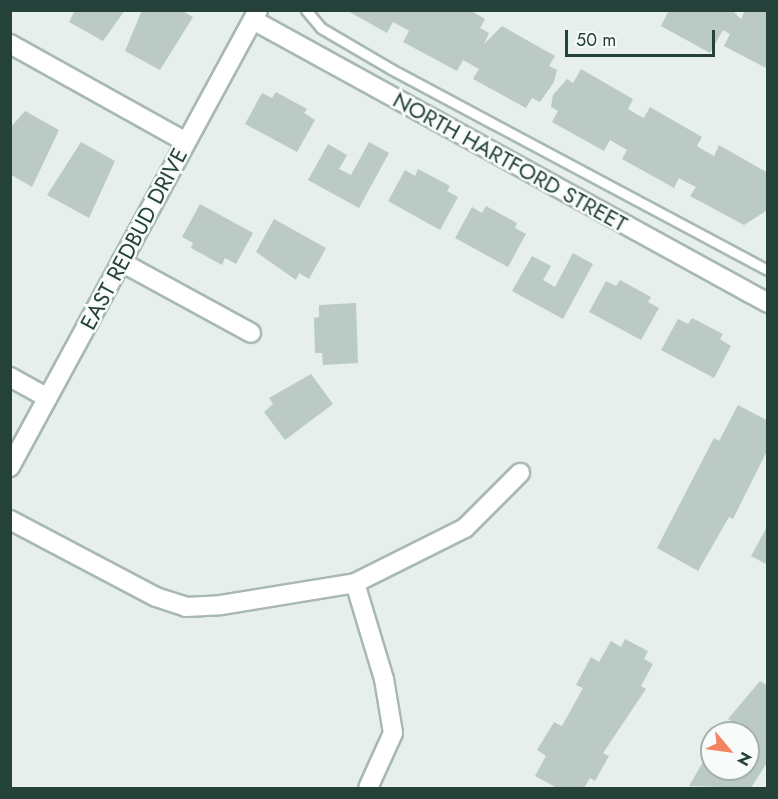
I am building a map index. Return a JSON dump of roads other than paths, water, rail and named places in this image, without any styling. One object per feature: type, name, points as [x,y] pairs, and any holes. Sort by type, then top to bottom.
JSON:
[{"type":"street","name":"EAST REDBUD DRIVE","points":[[10,467],[256,15]]},
{"type":"street","name":"NORTH HARTFORD STREET","points":[[256,15],[768,303]]},
{"type":"street","points":[[10,44],[186,142]]},
{"type":"street","points":[[121,262],[251,333]]},
{"type":"street","points":[[10,377],[48,398]]},
{"type":"street","points":[[10,520],[124,582],[186,607],[355,584],[465,528],[520,473]]},
{"type":"street","points":[[355,584],[384,679],[393,733],[368,789]]},
{"type":"lane","points":[[306,10],[321,28],[391,69],[768,270]]}]
